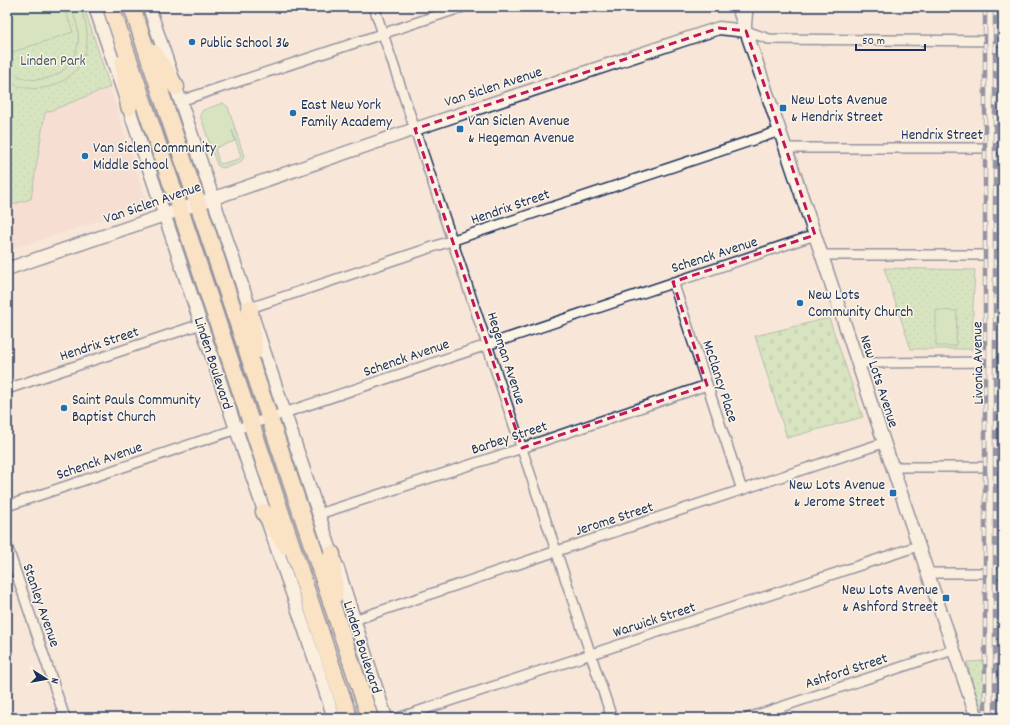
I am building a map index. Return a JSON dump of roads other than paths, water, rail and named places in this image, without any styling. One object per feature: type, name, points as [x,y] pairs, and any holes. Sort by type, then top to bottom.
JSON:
[{"type":"highway","name":"Linden Boulevard","points":[[111,7],[180,209],[349,718]]},
{"type":"highway","name":"Linden Boulevard","points":[[132,7],[205,201],[269,418],[370,717]]},
{"type":"highway","points":[[118,26],[129,107]]},
{"type":"highway","points":[[139,28],[178,94]]},
{"type":"highway","points":[[250,308],[258,383]]},
{"type":"highway","points":[[264,512],[299,567]]},
{"type":"highway","points":[[332,554],[336,619]]},
{"type":"highway","points":[[335,676],[340,718]]},
{"type":"street","name":"Linden Boulevard","points":[[95,7],[334,718]]},
{"type":"street","name":"Linden Boulevard","points":[[149,7],[178,94],[205,201],[250,308],[338,569],[386,718]]},
{"type":"street","name":"Hegeman Avenue","points":[[374,7],[612,718]]},
{"type":"street","points":[[178,94],[383,33],[462,7]]},
{"type":"street","name":"New Lots Avenue","points":[[738,7],[822,255],[883,443],[977,718]]},
{"type":"street","points":[[746,31],[748,7]]},
{"type":"street","name":"Livonia Avenue","points":[[990,7],[989,255],[992,467],[990,718]]},
{"type":"street","name":"Van Siclen Avenue","points":[[7,269],[415,129],[719,28],[746,31],[769,39],[1003,40]]},
{"type":"street","name":"Hendrix Street","points":[[250,308],[780,131]]},
{"type":"street","name":"Hendrix Street","points":[[786,148],[1003,148]]},
{"type":"street","name":"Schenck Avenue","points":[[7,506],[815,234]]},
{"type":"street","points":[[822,255],[1003,255]]},
{"type":"street","name":"McClancy Place","points":[[674,282],[742,490]]},
{"type":"street","name":"Hendrix Street","points":[[7,389],[201,324]]},
{"type":"street","points":[[857,363],[1003,362]]},
{"type":"street","name":"Barbey Street","points":[[319,514],[522,448],[707,385]]},
{"type":"street","name":"Jerome Street","points":[[354,620],[883,443]]},
{"type":"street","points":[[892,467],[1003,467]]},
{"type":"street","name":"Stanley Avenue","points":[[7,546],[65,718]]},
{"type":"street","name":"Warwick Street","points":[[398,718],[918,546]]},
{"type":"street","points":[[927,573],[1003,573]]},
{"type":"street","name":"Ashford Street","points":[[748,718],[953,650]]},
{"type":"street","points":[[990,670],[1003,670]]},
{"type":"railway","points":[[985,7],[985,718]]},
{"type":"railway","points":[[995,7],[995,718]]},
{"type":"place","name":"Public School 36","points":[[192,42]]},
{"type":"place","name":"New Lots Avenue & Hendrix Street","points":[[783,108]]},
{"type":"place","name":"East New York Family Academy","points":[[293,113]]},
{"type":"place","name":"Van Siclen Avenue & Hegeman Avenue","points":[[460,129]]},
{"type":"place","name":"Van Siclen Community Middle School","points":[[85,156]]},
{"type":"place","name":"New Lots Community Church","points":[[800,303]]},
{"type":"place","name":"Saint Pauls Community Baptist Church","points":[[64,408]]},
{"type":"place","name":"New Lots Avenue & Jerome Street","points":[[893,493]]},
{"type":"place","name":"New Lots Avenue & Ashford Street","points":[[946,598]]},
{"type":"park label","name":"Linden Park","points":[[53,60]]}]
